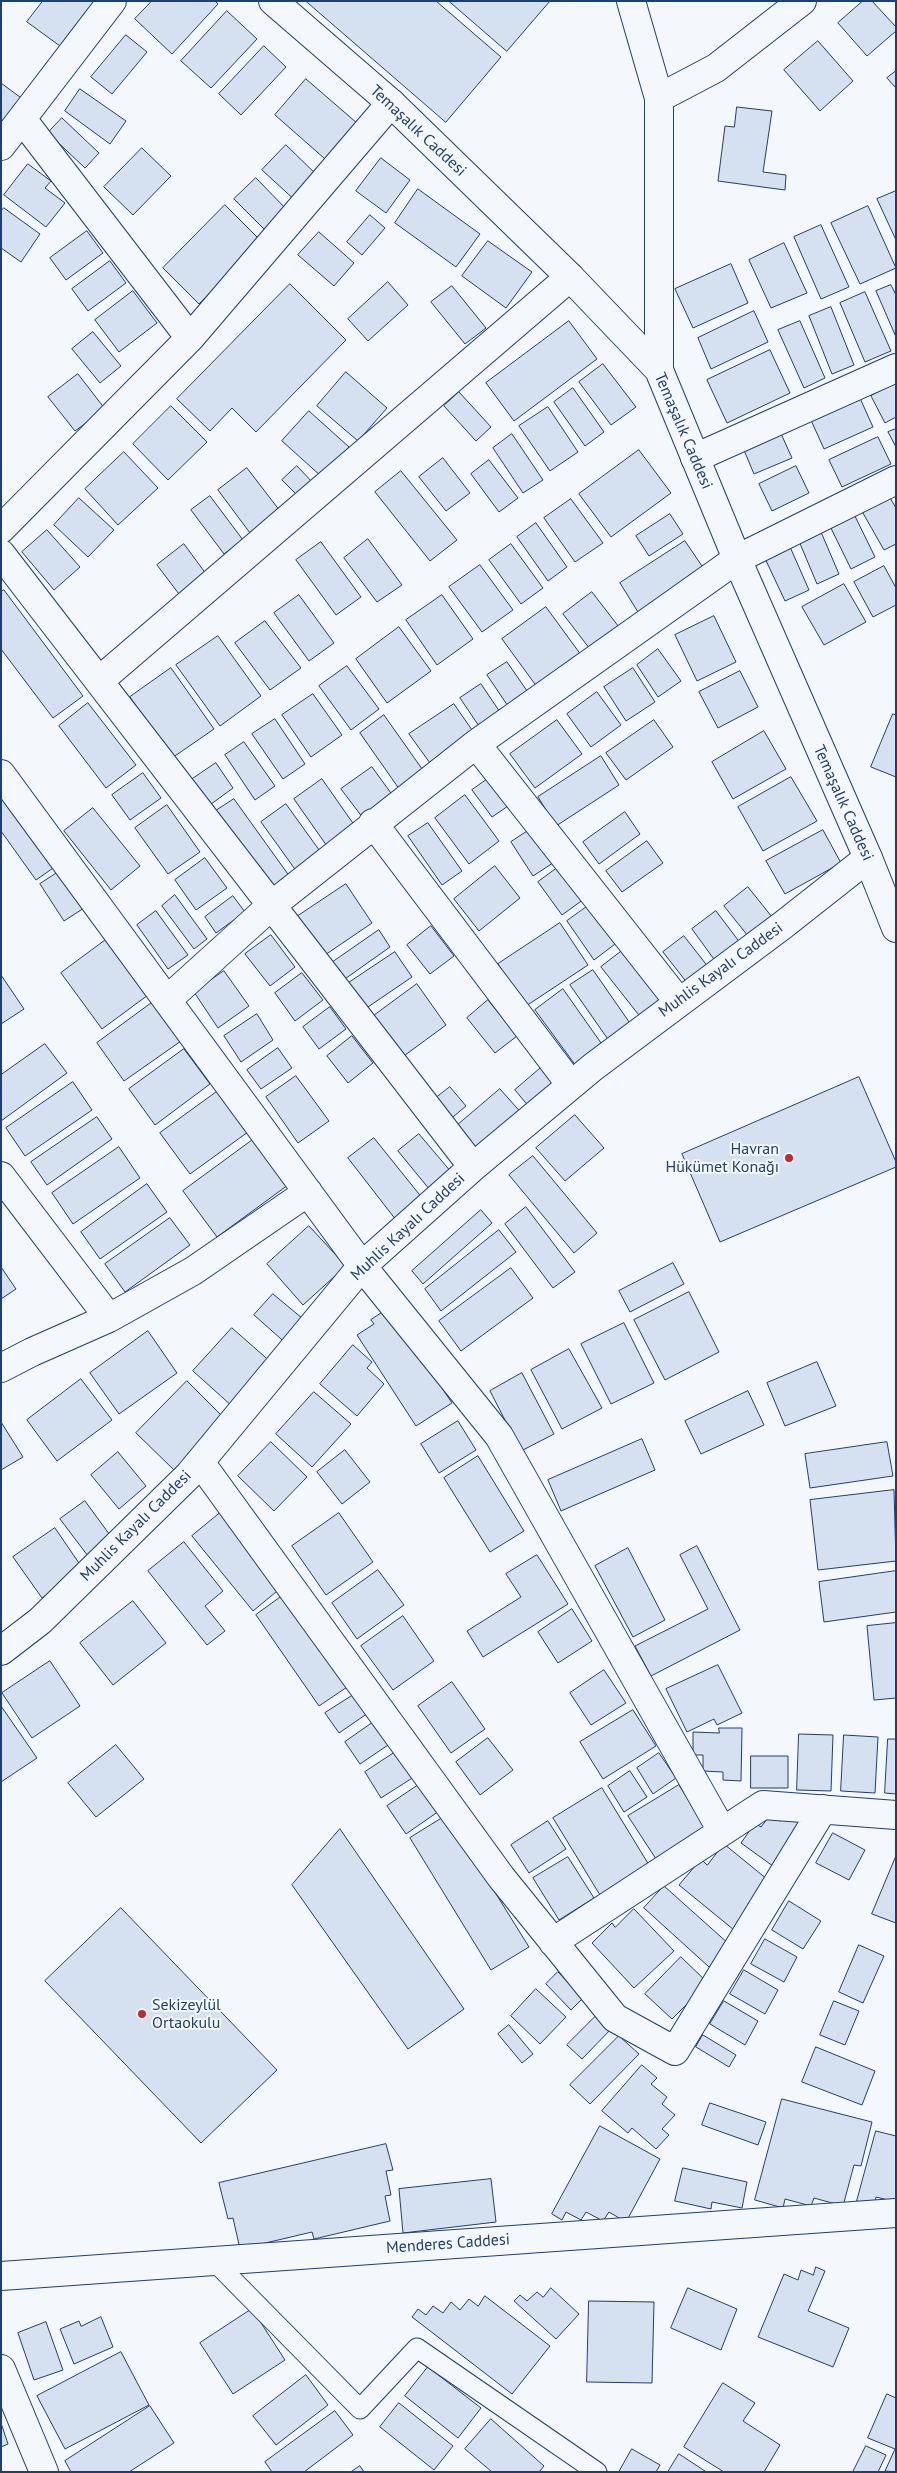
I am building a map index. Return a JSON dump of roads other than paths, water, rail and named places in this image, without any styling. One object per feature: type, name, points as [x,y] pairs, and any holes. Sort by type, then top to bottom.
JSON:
[{"type":"street","points":[[1,146],[112,1]]},
{"type":"street","name":"Temaşalık Caddesi","points":[[273,1],[391,103],[570,277],[659,370],[737,559],[868,858],[896,928]]},
{"type":"street","points":[[631,1],[659,98],[659,370]]},
{"type":"street","points":[[659,98],[716,68],[802,1]]},
{"type":"street","points":[[1,529],[190,338],[391,103]]},
{"type":"street","points":[[22,119],[190,338]]},
{"type":"street","points":[[99,681],[570,277]]},
{"type":"street","points":[[695,458],[896,368]]},
{"type":"street","points":[[167,1000],[272,905],[373,823],[476,744],[737,559],[896,480]]},
{"type":"street","points":[[1,554],[473,1167]]},
{"type":"street","points":[[476,744],[678,1002]]},
{"type":"street","points":[[1,774],[362,1266],[499,1436],[722,1831]]},
{"type":"street","points":[[373,823],[571,1085]]},
{"type":"street","name":"Muhlis Kayalı Caddesi","points":[[1,1651],[40,1621],[200,1462],[362,1266],[473,1167],[571,1085],[678,1002],[783,925],[868,858]]},
{"type":"street","points":[[1,1176],[109,1318]]},
{"type":"street","points":[[1,1368],[109,1318],[193,1271],[308,1192]]},
{"type":"street","points":[[200,1462],[501,1877],[615,2018],[674,2051],[823,1809]]},
{"type":"street","points":[[554,1942],[763,1805],[896,1815]]},
{"type":"street","name":"Menderes Caddesi","points":[[1,2276],[896,2213]]},
{"type":"street","points":[[1,2369],[44,2472]]},
{"type":"lane","points":[[214,2261],[360,2409],[417,2348],[597,2472]]},
{"type":"place","name":"Havran Hükümet Konağı","points":[[789,1158]]},
{"type":"place","name":"Sekizeylül Ortaokulu","points":[[142,2014]]}]
